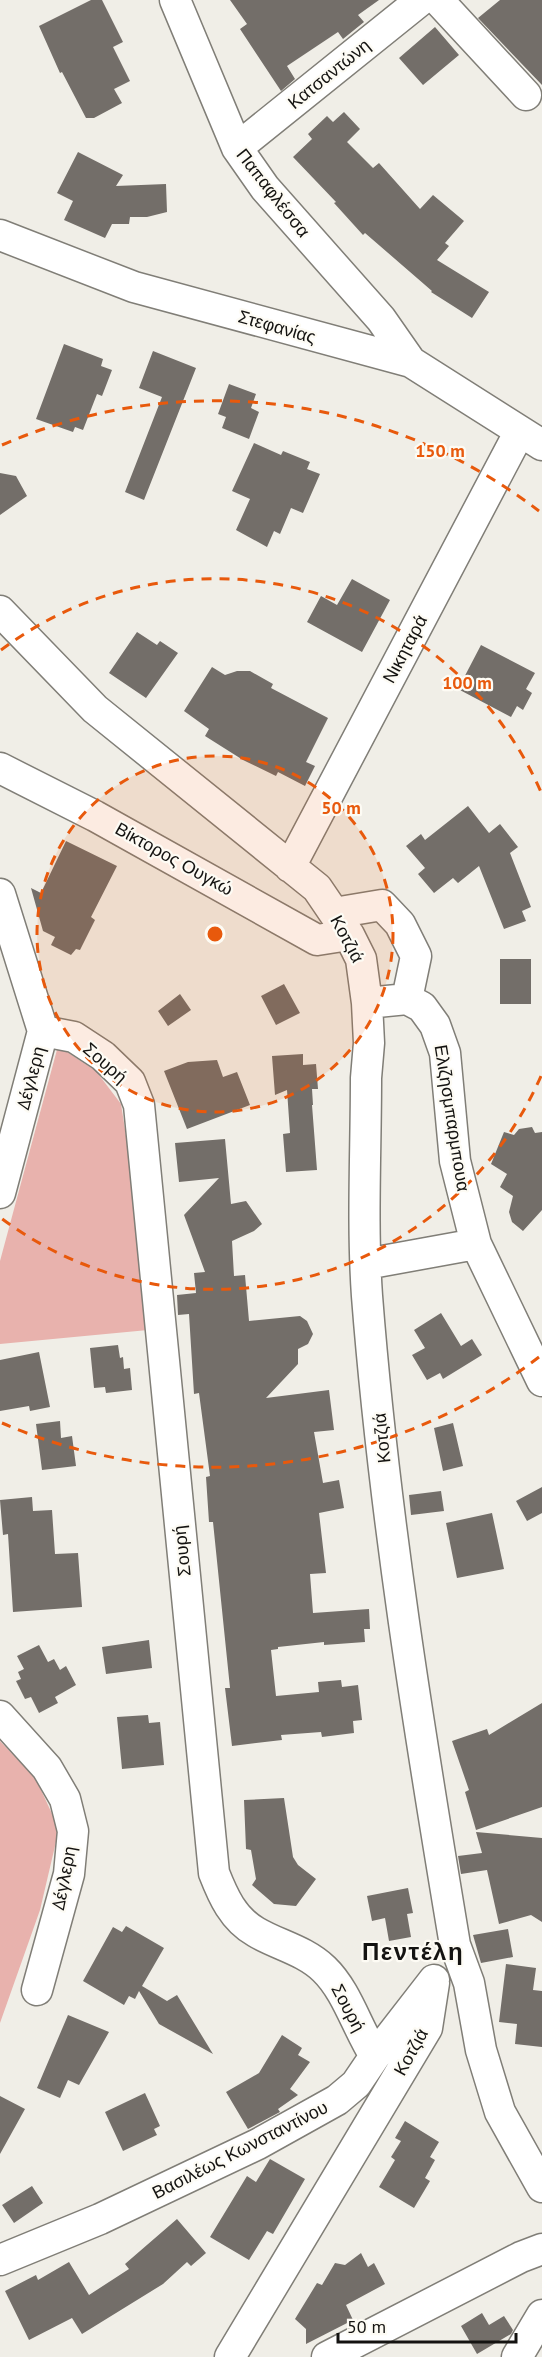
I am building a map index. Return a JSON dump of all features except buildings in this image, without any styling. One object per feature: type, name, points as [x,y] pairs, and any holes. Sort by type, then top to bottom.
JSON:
[{"type":"street","name":"Παπαφλέσσα","points":[[175,0],[237,148],[271,195],[381,319],[411,363]]},
{"type":"street","name":"Κατσαντώνη","points":[[237,148],[421,0]]},
{"type":"street","points":[[438,0],[526,95]]},
{"type":"street","name":"Στεφανίας","points":[[0,235],[134,287],[411,363],[531,438]]},
{"type":"street","name":"Νικηταρά","points":[[290,867],[531,438]]},
{"type":"street","name":"Κοτζιά","points":[[0,611],[94,709],[317,888],[361,959],[367,1003],[369,1043],[366,1078],[367,1295],[388,1498],[412,1681],[455,1945],[434,1980],[427,2028],[230,2357]]},
{"type":"street","name":"Βίκτορος Ουγκώ","points":[[0,768],[95,816],[317,940],[341,924],[382,905],[399,924],[416,956],[407,999]]},
{"type":"street","name":"Δέγλερη","points":[[0,894],[43,1031],[0,1194]]},
{"type":"street","points":[[367,1003],[407,999]]},
{"type":"street","name":"Ελιζησμπαρμπουα","points":[[407,999],[422,1007],[435,1025],[445,1053],[456,1161],[476,1244],[542,1381]]},
{"type":"street","name":"Σουρή","points":[[43,1031],[74,1037],[103,1056],[130,1082],[139,1106],[214,1873],[221,1892],[233,1913],[255,1931],[300,1952],[331,1977],[338,1985],[375,2056]]},
{"type":"street","points":[[366,1264],[476,1244]]},
{"type":"street","name":"Δέγλερη","points":[[0,1716],[47,1768],[65,1799],[73,1831],[69,1874],[37,1990]]},
{"type":"street","points":[[455,1945],[469,1983],[481,2050],[500,2112],[542,2187]]},
{"type":"street","name":"Βασιλέως Κωνσταντίνου","points":[[0,2260],[131,2204],[258,2144],[324,2109],[356,2085],[375,2056],[434,1980]]},
{"type":"street","points":[[327,2357],[521,2257],[542,2249]]},
{"type":"street","points":[[517,2357],[542,2315]]},
{"type":"shaded area","points":[[58,1046],[96,1071],[121,1104],[130,1161],[148,1330],[0,1344],[0,1261]]},
{"type":"shaded area","points":[[0,1741],[36,1779],[59,1829],[40,1910],[0,2023]]},
{"type":"district","name":"Πεντέλη","points":[[413,1952]]}]
